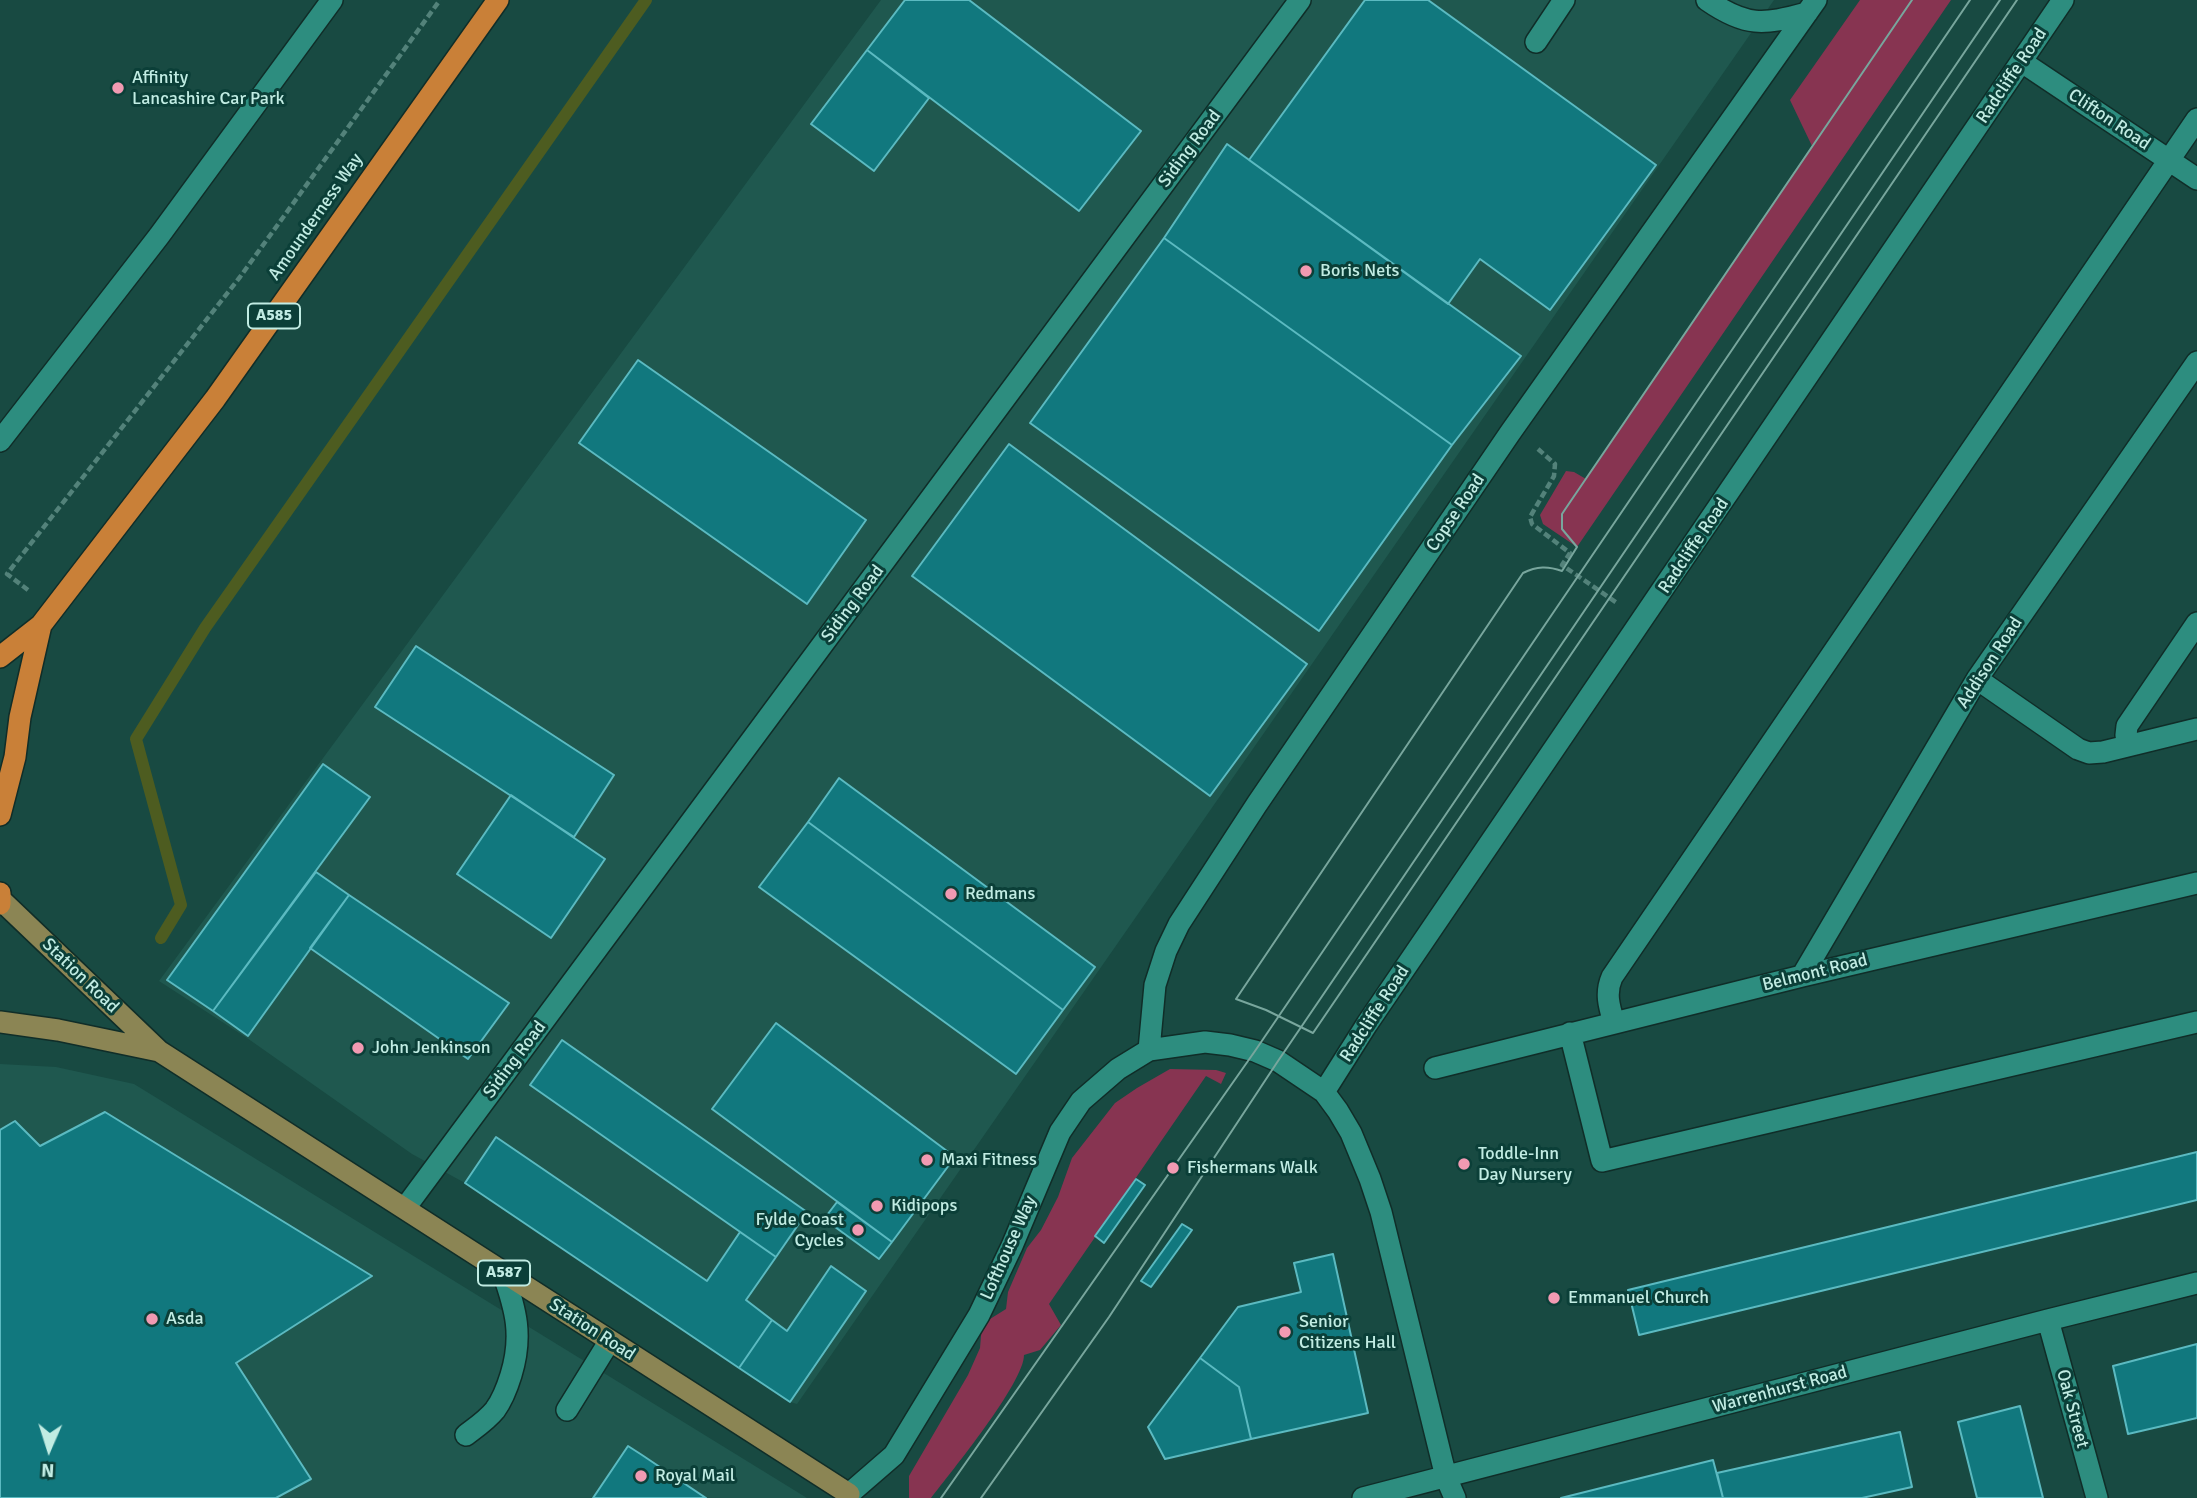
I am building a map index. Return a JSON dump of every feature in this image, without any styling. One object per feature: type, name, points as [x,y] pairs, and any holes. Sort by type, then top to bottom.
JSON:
[{"type":"highway","name":"Amounderness Way","points":[[0,657],[47,617],[215,399],[498,0]]},
{"type":"highway","name":"Amounderness Way","points":[[0,815],[15,757],[20,717],[47,617]]},
{"type":"highway","points":[[0,893],[0,902]]},
{"type":"main road","name":"Station Road","points":[[0,902],[159,1051],[847,1497]]},
{"type":"main road","name":"Station Road","points":[[0,1022],[58,1030],[159,1051]]},
{"type":"street","points":[[0,441],[159,236],[332,0]]},
{"type":"street","name":"Siding Road","points":[[405,1208],[1300,0]]},
{"type":"street","points":[[1536,42],[1564,0]]},
{"type":"street","points":[[1707,0],[1728,15],[1748,21],[1776,21],[1812,6]]},
{"type":"street","name":"Radcliffe Road","points":[[1324,1092],[1367,1024],[2063,0]]},
{"type":"street","name":"Copse Road","points":[[1149,1050],[1155,985],[1166,951],[1179,924],[1510,433],[1812,6]]},
{"type":"street","name":"Clifton Road","points":[[2022,62],[2197,179]]},
{"type":"street","points":[[1614,1023],[1608,1004],[1607,988],[1612,977],[2197,119]]},
{"type":"street","name":"Addison Road","points":[[1802,976],[1977,680],[2197,362]]},
{"type":"street","points":[[2127,746],[2127,726],[2197,623]]},
{"type":"street","points":[[1977,680],[2078,749],[2090,753],[2197,729]]},
{"type":"street","name":"Belmont Road","points":[[1435,1068],[1802,976],[2197,883]]},
{"type":"street","points":[[1570,1034],[1602,1161],[2197,1022]]},
{"type":"street","name":"Lofthouse Way","points":[[847,1497],[894,1455],[979,1315],[1012,1246],[1060,1132],[1081,1101],[1118,1069],[1149,1050],[1205,1042],[1255,1051],[1278,1061],[1324,1092],[1352,1133],[1381,1212],[1446,1477],[1455,1498]]},
{"type":"street","points":[[466,1435],[493,1413],[504,1398],[514,1364],[518,1343],[514,1303],[502,1273]]},
{"type":"street","name":"Warrenhurst Road","points":[[1363,1498],[2197,1283]]},
{"type":"street","name":"Oak Street","points":[[2048,1320],[2096,1498]]},
{"type":"street","points":[[567,1410],[609,1342]]},
{"type":"path","points":[[47,617],[7,574],[240,277],[440,0]]},
{"type":"path","points":[[1510,433],[1546,454],[1555,464],[1554,475],[1530,517],[1532,524],[1570,552],[1562,565],[1642,623]]},
{"type":"shaded area","points":[[881,0],[1774,0],[797,1404],[790,1402],[465,1183],[412,1154],[247,1038],[159,981]]},
{"type":"shaded area","points":[[1860,0],[1951,0],[1577,547],[1543,524],[1540,515],[1566,471],[1586,479],[1812,146],[1790,100]]},
{"type":"shaded area","points":[[0,1064],[56,1067],[134,1084],[807,1498],[0,1498]]},
{"type":"shaded area","points":[[1170,1069],[1216,1070],[1226,1073],[1221,1084],[1206,1076],[1049,1304],[1061,1325],[1040,1350],[1024,1355],[1012,1386],[969,1449],[931,1498],[909,1498],[909,1476],[968,1375],[980,1348],[982,1324],[1006,1309],[1008,1292],[1027,1248],[1041,1230],[1058,1197],[1072,1158],[1115,1103]]},
{"type":"building","points":[[905,0],[969,0],[1141,131],[1079,211],[867,50]]},
{"type":"building","points":[[1365,0],[1428,0],[1656,165],[1550,310],[1480,259],[1448,304],[1249,160]]},
{"type":"building","points":[[867,50],[929,98],[874,171],[811,124]]},
{"type":"building","name":"Boris Nets","points":[[1227,144],[1521,356],[1452,445],[1164,238]]},
{"type":"building","points":[[1164,238],[1452,445],[1319,631],[1030,423]]},
{"type":"building","points":[[638,360],[866,520],[807,604],[579,443]]},
{"type":"building","points":[[1009,444],[1307,664],[1210,796],[912,576]]},
{"type":"building","points":[[416,646],[614,775],[574,837],[375,707]]},
{"type":"building","points":[[323,764],[370,797],[213,1011],[167,980]]},
{"type":"building","name":"Redmans","points":[[839,778],[1095,967],[1063,1010],[808,822]]},
{"type":"building","points":[[511,795],[605,859],[551,938],[457,874]]},
{"type":"building","points":[[808,822],[1063,1010],[1016,1074],[759,887]]},
{"type":"building","points":[[316,872],[349,895],[248,1036],[213,1011]]},
{"type":"building","points":[[349,895],[509,1003],[468,1059],[310,948]]},
{"type":"building","points":[[776,1023],[955,1157],[892,1242],[712,1109]]},
{"type":"building","points":[[562,1040],[807,1212],[776,1257],[530,1085]]},
{"type":"building","name":"Asda","points":[[105,1112],[372,1276],[236,1363],[311,1479],[276,1498],[0,1498],[0,1130],[15,1121],[40,1146]]},
{"type":"building","points":[[496,1137],[707,1281],[740,1232],[776,1257],[746,1300],[772,1320],[739,1368],[465,1183]]},
{"type":"building","points":[[2197,1152],[2197,1200],[1639,1335],[1628,1290]]},
{"type":"building","points":[[1136,1179],[1145,1185],[1104,1243],[1095,1236]]},
{"type":"building","name":"Fylde Coast Cycles","points":[[837,1202],[892,1242],[879,1259],[824,1219]]},
{"type":"building","points":[[1182,1224],[1192,1230],[1151,1287],[1141,1281]]},
{"type":"building","name":"Senior Citizens Hall","points":[[1333,1254],[1368,1413],[1251,1439],[1239,1387],[1200,1358],[1238,1307],[1301,1292],[1294,1263]]},
{"type":"building","points":[[831,1266],[866,1291],[790,1402],[739,1368],[772,1320],[787,1331]]},
{"type":"building","points":[[2197,1344],[2197,1418],[2128,1434],[2113,1366]]},
{"type":"building","points":[[1200,1358],[1239,1387],[1251,1439],[1165,1459],[1148,1427]]},
{"type":"building","points":[[2020,1406],[2043,1498],[1977,1498],[1958,1422]]},
{"type":"building","points":[[1900,1432],[1912,1487],[1862,1498],[1723,1498],[1717,1473]]},
{"type":"building","name":"Royal Mail","points":[[628,1446],[642,1455],[706,1498],[593,1498]]},
{"type":"building","points":[[1713,1460],[1723,1498],[1561,1498]]},
{"type":"waterway","points":[[161,938],[181,905],[136,739],[205,628],[646,0]]},
{"type":"tram line","points":[[1912,0],[1562,514],[1562,529],[1577,547],[1562,571],[1542,568],[1523,573],[1236,999],[1313,1033],[2017,0]]},
{"type":"tram line","points":[[941,1498],[1255,1051],[1970,0]]},
{"type":"tram line","points":[[981,1498],[1109,1317],[1278,1061],[2000,0]]},
{"type":"place","name":"Affinity Lancashire Car Park","points":[[118,88]]},
{"type":"place","name":"Boris Nets","points":[[1306,271]]},
{"type":"place","name":"Redmans","points":[[951,894]]},
{"type":"place","name":"John Jenkinson","points":[[358,1048]]},
{"type":"place","name":"Maxi Fitness","points":[[927,1160]]},
{"type":"place","name":"Toddle-Inn Day Nursery","points":[[1464,1164]]},
{"type":"place","name":"Fishermans Walk","points":[[1173,1168]]},
{"type":"place","name":"Kidipops","points":[[877,1206]]},
{"type":"place","name":"Fylde Coast Cycles","points":[[858,1230]]},
{"type":"place","name":"Emmanuel Church","points":[[1554,1298]]},
{"type":"place","name":"Asda","points":[[152,1319]]},
{"type":"place","name":"Senior Citizens Hall","points":[[1285,1332]]},
{"type":"place","name":"Royal Mail","points":[[641,1476]]}]
